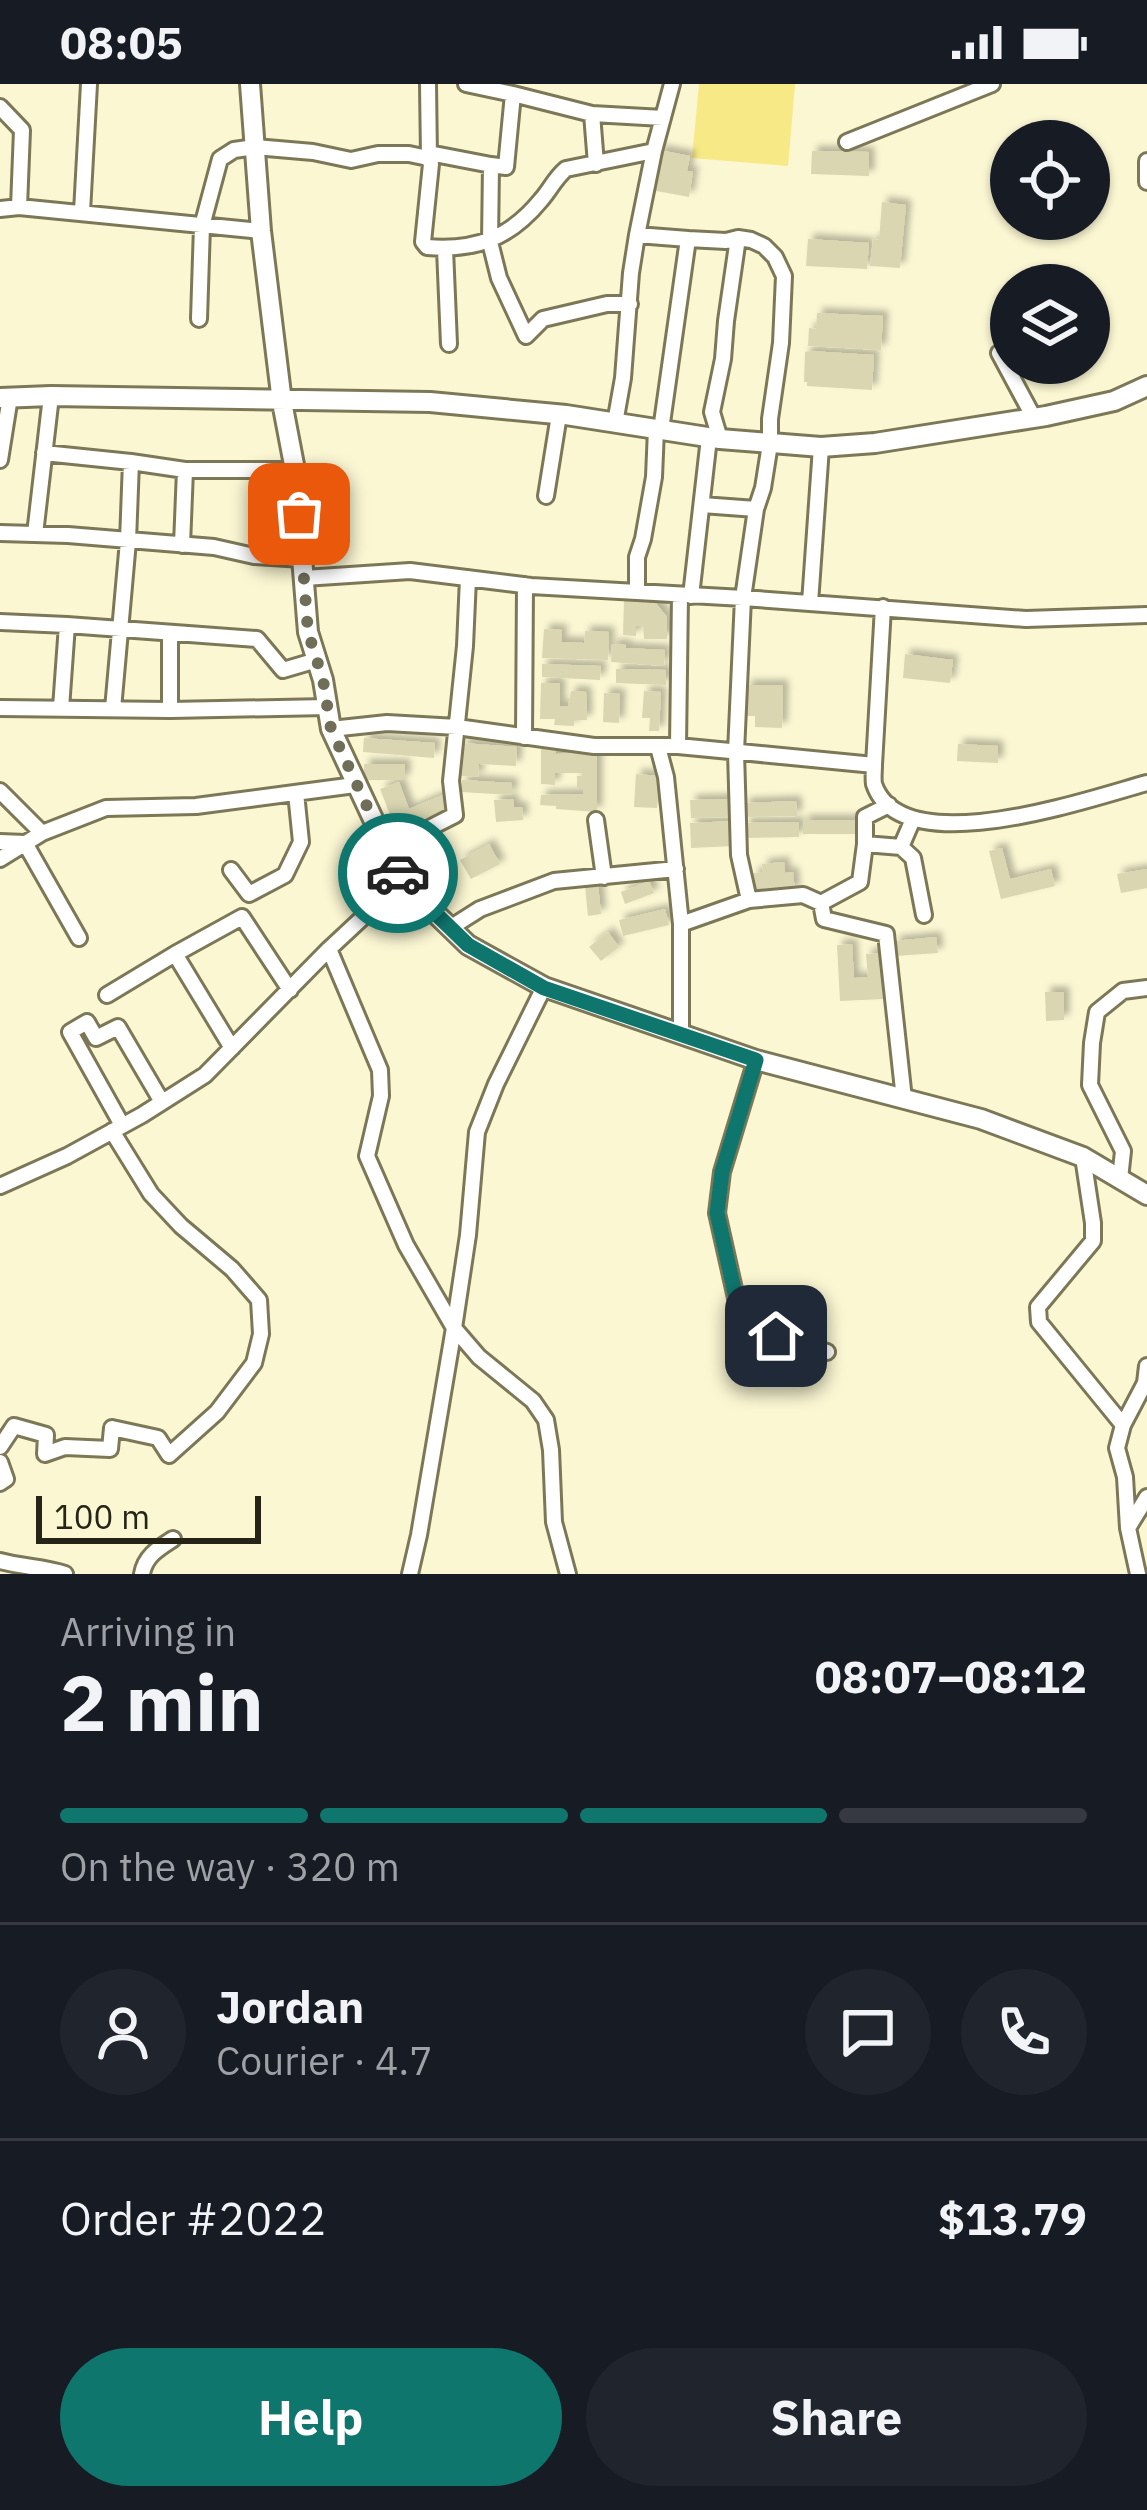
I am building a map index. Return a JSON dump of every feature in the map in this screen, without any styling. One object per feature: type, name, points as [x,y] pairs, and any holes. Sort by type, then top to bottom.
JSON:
[{"type":"street","points":[[82,212],[89,84]]},
{"type":"street","points":[[250,84],[261,231],[295,470],[308,632],[331,729],[402,881],[468,945],[544,988],[756,1060],[981,1119],[1083,1157],[1147,1195]]},
{"type":"street","points":[[428,84],[429,203],[423,242],[428,248],[490,242],[533,209],[566,169],[654,151]]},
{"type":"street","points":[[466,84],[592,113],[663,118]]},
{"type":"street","points":[[615,423],[631,273],[672,84]]},
{"type":"street","points":[[847,142],[992,84]]},
{"type":"street","points":[[199,319],[202,226],[220,159],[234,150],[255,147],[351,160],[409,154],[506,167],[513,94]]},
{"type":"street","points":[[0,107],[22,130],[19,207]]},
{"type":"street","points":[[592,113],[596,164]]},
{"type":"street","points":[[1147,161],[1147,182]]},
{"type":"street","points":[[491,165],[490,242],[499,278],[526,336],[543,319],[607,304],[630,304]]},
{"type":"street","points":[[0,209],[82,212],[261,231]]},
{"type":"street","points":[[638,235],[738,238],[764,246],[784,276],[770,444],[743,598],[736,752],[739,855],[749,899]]},
{"type":"street","points":[[678,746],[686,596],[714,438],[712,412],[738,238]]},
{"type":"street","points":[[637,592],[637,557],[654,477],[688,239]]},
{"type":"street","points":[[446,249],[449,344]]},
{"type":"street","points":[[1015,384],[1034,418]]},
{"type":"street","points":[[0,460],[5,397],[430,402],[821,447],[1034,418],[1114,401],[1147,386]]},
{"type":"street","points":[[35,534],[51,396]]},
{"type":"street","points":[[1114,401],[1147,402]]},
{"type":"street","points":[[546,496],[559,415]]},
{"type":"street","points":[[810,603],[821,447]]},
{"type":"street","points":[[44,453],[184,470],[295,470]]},
{"type":"street","points":[[113,709],[131,462]]},
{"type":"street","points":[[182,545],[184,470]]},
{"type":"street","points":[[702,505],[756,509]]},
{"type":"street","points":[[0,533],[214,547],[303,568],[410,571],[525,585],[1026,619],[1147,615]]},
{"type":"street","points":[[388,849],[455,815],[451,781],[468,578]]},
{"type":"street","points":[[524,737],[525,585]]},
{"type":"street","points":[[883,608],[874,784],[889,806],[913,819],[965,824],[1013,818],[1147,783]]},
{"type":"street","points":[[0,622],[257,639],[283,670],[317,660]]},
{"type":"street","points":[[61,708],[67,625]]},
{"type":"street","points":[[170,634],[170,710]]},
{"type":"street","points":[[0,707],[328,707]]},
{"type":"street","points":[[331,729],[387,723],[457,727],[594,746],[678,746],[874,765]]},
{"type":"street","points":[[658,747],[666,777],[681,923],[681,1034]]},
{"type":"street","points":[[0,859],[42,833],[106,808],[196,806],[356,785]]},
{"type":"street","points":[[0,791],[42,833]]},
{"type":"street","points":[[230,870],[248,893],[285,875],[301,842],[296,793]]},
{"type":"street","points":[[821,903],[860,882],[865,817],[889,806]]},
{"type":"street","points":[[902,847],[913,819]]},
{"type":"street","points":[[596,820],[604,877]]},
{"type":"street","points":[[0,842],[25,843]]},
{"type":"street","points":[[25,843],[79,938]]},
{"type":"street","points":[[865,844],[902,847],[913,858],[924,915]]},
{"type":"street","points":[[449,928],[480,909],[554,881],[676,869]]},
{"type":"street","points":[[0,1186],[67,1156],[205,1076],[402,881]]},
{"type":"street","points":[[681,923],[749,899],[803,895],[821,903]]},
{"type":"street","points":[[821,903],[824,919],[886,934],[904,1099]]},
{"type":"street","points":[[107,995],[242,916],[290,990]]},
{"type":"street","points":[[329,950],[380,1070],[382,1096],[368,1156],[406,1245],[454,1328],[479,1357],[533,1401],[546,1420],[554,1522],[568,1574]]},
{"type":"street","points":[[175,954],[232,1048]]},
{"type":"street","points":[[409,1573],[454,1328],[477,1132],[544,988]]},
{"type":"street","points":[[1120,1179],[1123,1151],[1090,1085],[1092,1043],[1097,1012],[1123,991],[1147,988]]},
{"type":"street","points":[[0,1447],[14,1426],[46,1435],[45,1454],[64,1447],[110,1449],[112,1428],[158,1438],[170,1454],[218,1412],[254,1363],[261,1334],[259,1300],[151,1194],[70,1032],[87,1022],[96,1038],[118,1027],[162,1102]]},
{"type":"street","points":[[756,1060],[722,1172],[717,1213],[736,1298],[749,1320],[776,1336],[826,1352]]},
{"type":"street","points":[[1083,1157],[1093,1241],[1038,1306],[1039,1322],[1123,1425]]},
{"type":"street","points":[[1138,1574],[1118,1448],[1147,1366]]},
{"type":"street","points":[[0,1462],[6,1479],[0,1484]]},
{"type":"street","points":[[1128,1528],[1147,1497]]},
{"type":"street","points":[[142,1574],[155,1551],[173,1539]]},
{"type":"street","points":[[0,1561],[65,1574]]},
{"type":"shaded area","points":[[699,84],[795,84],[788,166],[692,158]]},
{"type":"building","points":[[659,150],[690,156],[689,197],[651,190]]},
{"type":"building","points":[[812,151],[869,152],[869,176],[811,174]]},
{"type":"building","points":[[882,202],[906,205],[900,268],[870,266],[873,239],[879,240]]},
{"type":"building","points":[[808,239],[869,243],[867,269],[806,266]]},
{"type":"building","points":[[817,313],[883,316],[881,350],[808,346],[809,328],[816,329]]},
{"type":"building","points":[[805,352],[874,355],[872,390],[807,386]]},
{"type":"building","points":[[624,599],[654,601],[667,617],[667,639],[644,639],[643,626],[636,626],[636,636],[623,635]]},
{"type":"building","points":[[544,629],[562,630],[561,642],[584,643],[585,631],[609,632],[608,660],[542,658]]},
{"type":"building","points":[[612,644],[665,650],[664,666],[611,662]]},
{"type":"building","points":[[905,654],[953,660],[950,683],[903,678]]},
{"type":"building","points":[[542,664],[601,666],[600,680],[542,677]]},
{"type":"building","points":[[616,669],[666,670],[666,685],[616,683]]},
{"type":"building","points":[[541,683],[560,683],[560,706],[568,706],[571,691],[586,692],[587,720],[574,720],[574,726],[540,719]]},
{"type":"building","points":[[746,685],[783,685],[782,728],[755,727],[755,716],[746,716]]},
{"type":"building","points":[[644,691],[661,692],[659,731],[649,731],[650,718],[642,718]]},
{"type":"building","points":[[604,693],[620,694],[619,723],[603,722]]},
{"type":"building","points":[[364,738],[435,743],[434,758],[363,752]]},
{"type":"building","points":[[462,743],[517,747],[516,766],[479,764],[478,777],[460,776]]},
{"type":"building","points":[[958,744],[998,746],[998,763],[957,761]]},
{"type":"building","points":[[541,749],[555,749],[556,754],[597,753],[597,812],[540,805],[541,795],[583,794],[583,788],[577,788],[577,776],[583,773],[555,773],[555,785],[541,784]]},
{"type":"building","points":[[364,764],[405,764],[405,780],[364,780]]},
{"type":"building","points":[[636,774],[659,776],[657,808],[634,807]]},
{"type":"building","points":[[462,780],[512,783],[512,795],[461,792]]},
{"type":"building","points":[[399,782],[409,809],[445,794],[450,808],[396,830],[380,789]]},
{"type":"building","points":[[513,799],[514,807],[522,807],[523,820],[496,822],[494,800]]},
{"type":"building","points":[[734,799],[735,817],[691,818],[690,800]]},
{"type":"building","points":[[796,801],[797,816],[744,817],[744,803]]},
{"type":"building","points":[[803,820],[860,820],[860,834],[803,834]]},
{"type":"building","points":[[734,821],[735,846],[691,848],[690,823]]},
{"type":"building","points":[[799,822],[799,837],[745,838],[744,823]]},
{"type":"building","points":[[489,844],[500,864],[471,879],[460,860]]},
{"type":"building","points":[[1002,848],[1010,879],[1051,869],[1055,886],[1001,899],[989,851]]},
{"type":"building","points":[[784,862],[785,873],[793,872],[795,892],[754,894],[753,873],[763,872],[762,864]]},
{"type":"building","points":[[1147,869],[1147,888],[1121,893],[1117,874]]},
{"type":"building","points":[[649,881],[654,893],[625,904],[621,892]]},
{"type":"building","points":[[598,884],[601,914],[588,916],[585,886]]},
{"type":"building","points":[[665,909],[669,925],[623,936],[619,920]]},
{"type":"building","points":[[608,932],[619,947],[601,961],[589,947]]},
{"type":"building","points":[[936,937],[938,953],[896,956],[894,941]]},
{"type":"building","points":[[852,944],[854,978],[868,977],[866,954],[880,953],[883,999],[840,1001],[837,945]]},
{"type":"building","points":[[1045,992],[1064,992],[1064,1020],[1046,1021]]},
{"type":"way so far","points":[[299,514],[308,632],[331,729],[398,873]]},
{"type":"route","points":[[398,873],[468,945],[544,988],[756,1060],[722,1172],[717,1213],[736,1298],[749,1320],[776,1336]]}]
